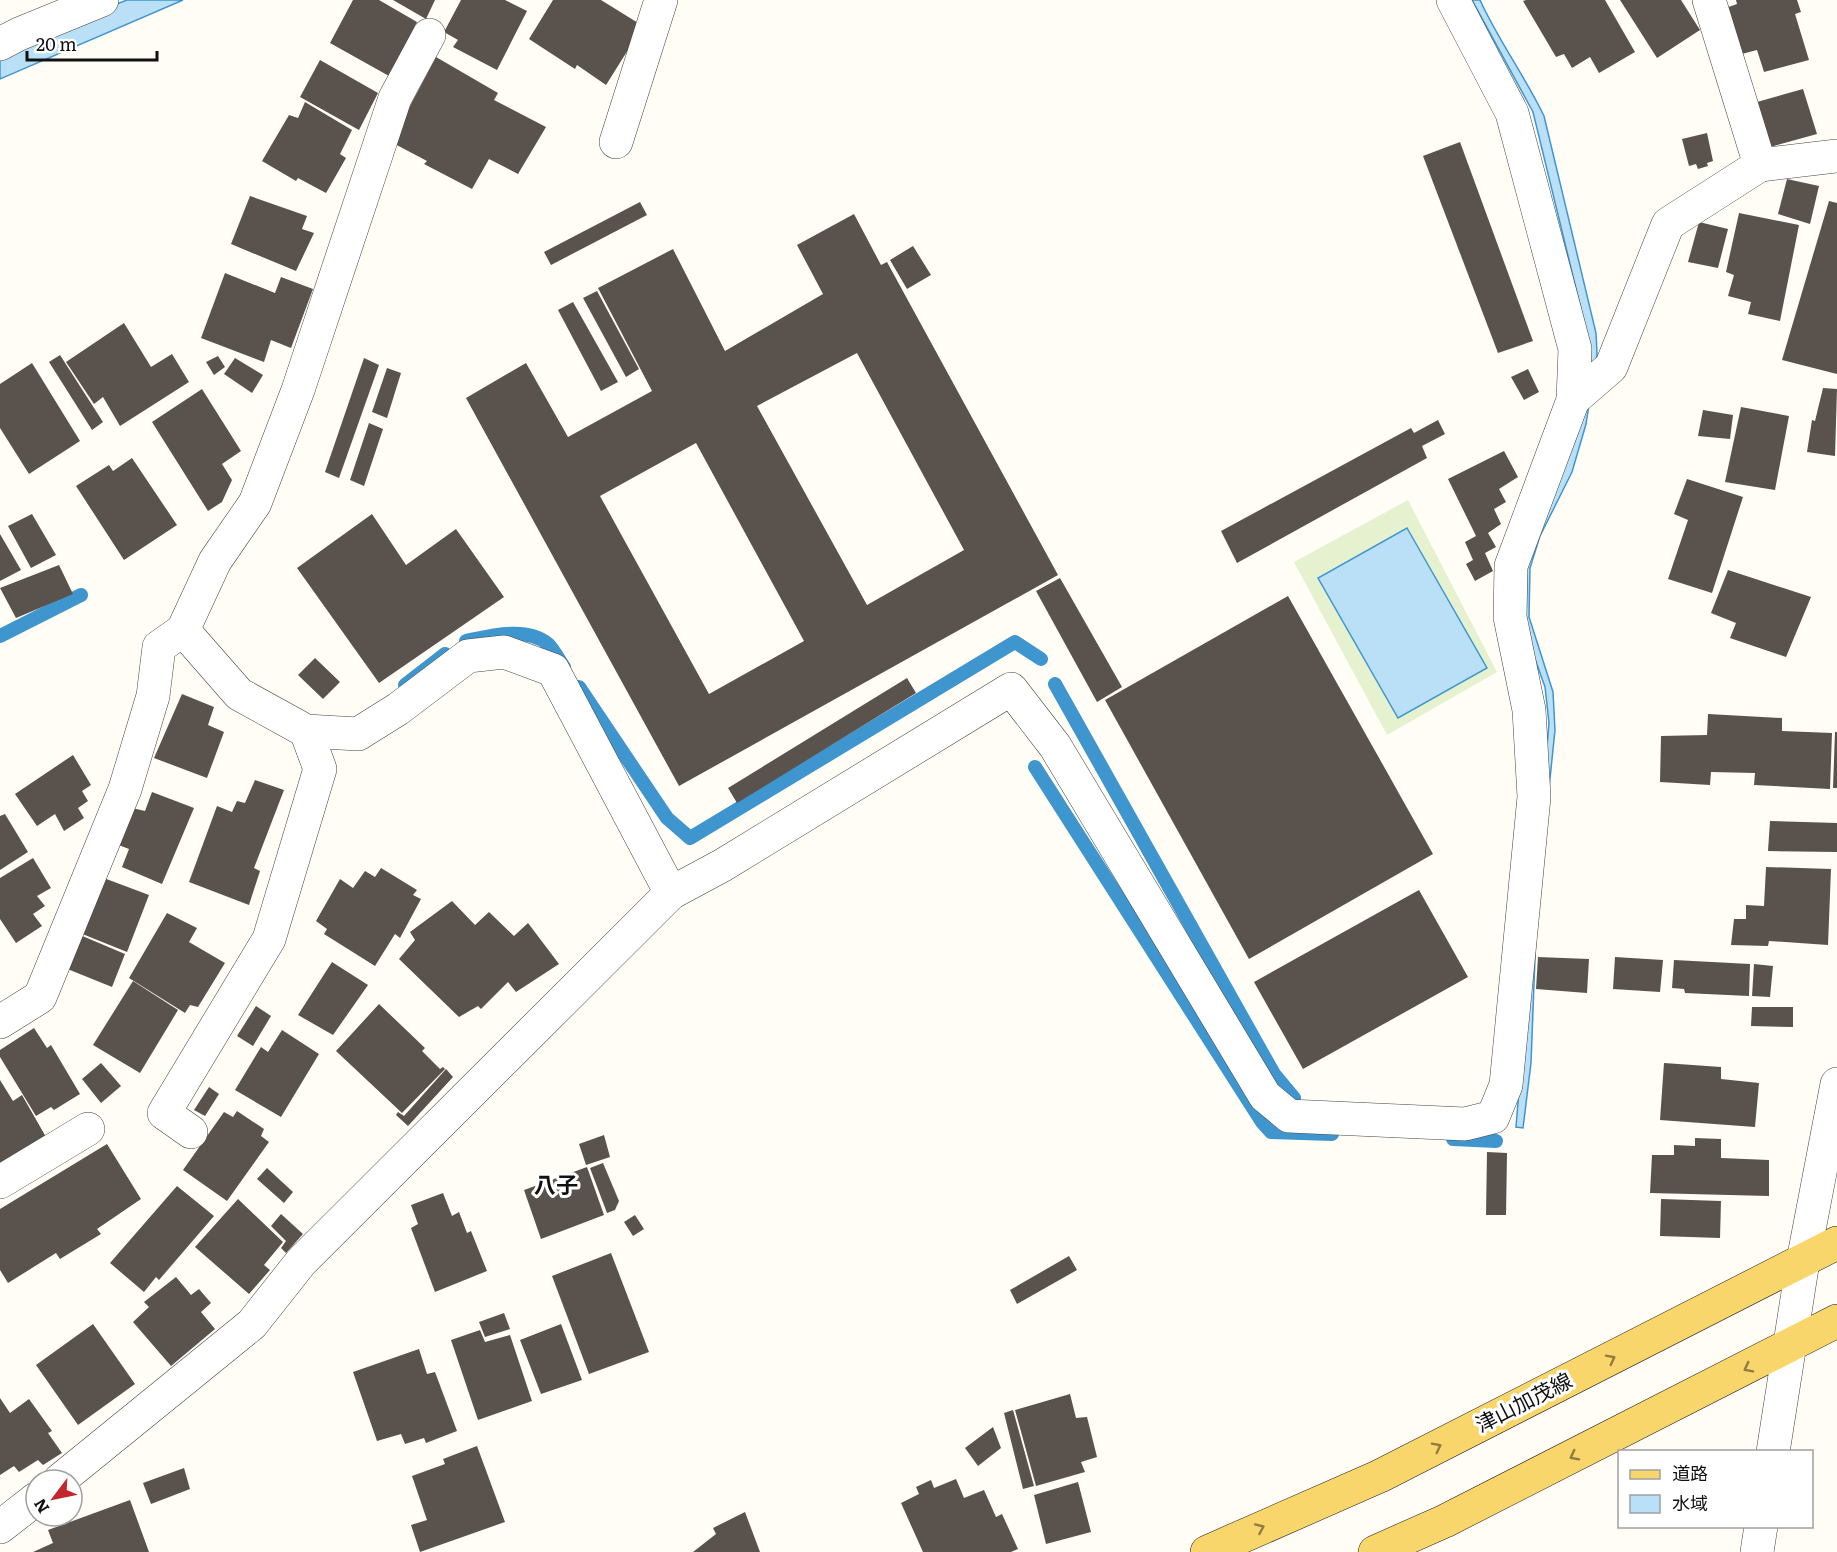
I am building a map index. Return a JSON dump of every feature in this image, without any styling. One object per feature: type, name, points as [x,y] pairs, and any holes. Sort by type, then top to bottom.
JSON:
[{"type":"main road","name":"津山加茂線","points":[[1207,1552],[1380,1476],[1837,1243]]},
{"type":"main road","points":[[1375,1552],[1445,1521],[1837,1322]]},
{"type":"street","points":[[0,44],[102,0]]},
{"type":"street","points":[[616,142],[661,0]]},
{"type":"street","points":[[75,1468],[252,1324],[301,1262],[671,893],[723,865],[1011,689],[1056,746],[1265,1096],[1289,1116],[1465,1124],[1493,1117],[1506,1085],[1534,797],[1529,710],[1510,617],[1510,566],[1573,400],[1575,349],[1512,113],[1453,0]]},
{"type":"street","points":[[1709,0],[1760,165]]},
{"type":"street","points":[[0,1022],[40,997],[125,789],[153,696],[159,647],[183,630],[215,561],[255,503],[298,390],[395,98],[429,35]]},
{"type":"street","points":[[1573,400],[1611,367],[1668,224],[1760,165],[1837,156]]},
{"type":"street","points":[[183,630],[239,694],[306,731],[358,734],[398,709],[468,656],[504,652],[553,670],[671,893]]},
{"type":"street","points":[[191,1132],[164,1113],[269,939],[320,769],[306,731]]},
{"type":"street","points":[[1773,1450],[1803,1261],[1837,1084]]},
{"type":"street","points":[[0,1182],[88,1129]]},
{"type":"street","points":[[0,1527],[24,1508]]},
{"type":"street","points":[[1757,1552],[1761,1528]]},
{"type":"green space","points":[[1408,500],[1497,672],[1387,735],[1294,562]]},
{"type":"water","points":[[127,0],[183,0],[0,79],[0,55],[22,40]]},
{"type":"water","points":[[1472,0],[1480,0],[1544,116],[1596,333],[1597,354],[1586,424],[1572,472],[1540,536],[1530,568],[1529,617],[1553,692],[1555,730],[1537,905],[1531,1063],[1523,1128],[1516,1127],[1549,723],[1545,687],[1526,634],[1527,558],[1575,440],[1591,350],[1533,112]]},
{"type":"water","points":[[1407,528],[1487,668],[1398,718],[1318,578]]},
{"type":"building","points":[[353,0],[379,0],[417,22],[389,76],[330,43]]},
{"type":"building","points":[[393,0],[435,0],[426,19]]},
{"type":"building","points":[[461,0],[505,0],[527,11],[497,70],[453,47],[458,40],[444,32]]},
{"type":"building","points":[[553,0],[601,0],[643,26],[606,85],[577,65],[575,69],[529,39]]},
{"type":"building","points":[[1605,0],[1635,52],[1599,73],[1590,57],[1572,68],[1564,54],[1556,57],[1523,1]]},
{"type":"building","points":[[1620,0],[1681,0],[1700,30],[1657,58]]},
{"type":"building","points":[[1736,0],[1797,0],[1801,12],[1795,14],[1809,60],[1764,72],[1757,50],[1738,55],[1723,9],[1737,4]]},
{"type":"building","points":[[436,57],[498,93],[494,100],[546,127],[518,174],[489,159],[472,189],[424,164],[427,161],[391,142]]},
{"type":"building","points":[[320,60],[378,93],[359,130],[300,97]]},
{"type":"building","points":[[1803,89],[1817,134],[1770,147],[1757,102]]},
{"type":"building","points":[[305,102],[352,130],[340,154],[346,158],[326,193],[298,178],[296,181],[262,161],[289,115],[298,118]]},
{"type":"building","points":[[1707,133],[1713,161],[1707,163],[1708,166],[1698,169],[1696,164],[1689,166],[1682,139]]},
{"type":"building","points":[[1460,142],[1533,341],[1498,353],[1423,156]]},
{"type":"building","points":[[1787,179],[1819,186],[1810,224],[1778,214]]},
{"type":"building","points":[[250,196],[307,216],[302,229],[314,233],[296,271],[231,244]]},
{"type":"building","points":[[1829,201],[1837,203],[1837,374],[1782,360]]},
{"type":"building","points":[[640,202],[647,215],[551,265],[544,252]]},
{"type":"building","points":[[1739,213],[1799,225],[1780,321],[1748,314],[1751,302],[1728,296],[1734,275],[1726,272]]},
{"type":"building","points":[[854,214],[881,265],[887,262],[1058,575],[679,786],[466,398],[526,363],[568,437],[652,391],[598,288],[673,249],[725,351],[823,294],[797,245]],"holes":[[[857,353],[964,550],[867,605],[757,406]],[[696,443],[804,641],[709,694],[600,496]]]},
{"type":"building","points":[[1699,222],[1728,229],[1718,268],[1688,262]]},
{"type":"building","points":[[913,246],[931,275],[907,289],[890,260]]},
{"type":"building","points":[[225,273],[275,293],[281,277],[313,289],[291,348],[271,340],[264,362],[201,338]]},
{"type":"building","points":[[597,291],[639,369],[626,377],[583,298]]},
{"type":"building","points":[[573,302],[618,382],[601,391],[558,310]]},
{"type":"building","points":[[124,323],[151,367],[172,354],[189,382],[120,426],[103,397],[94,404],[66,362]]},
{"type":"building","points":[[60,355],[103,422],[92,430],[49,362]]},
{"type":"building","points":[[218,356],[225,367],[214,375],[206,362]]},
{"type":"building","points":[[235,358],[263,375],[252,393],[224,374]]},
{"type":"building","points":[[364,358],[379,365],[339,478],[325,472]]},
{"type":"building","points":[[32,363],[80,441],[29,474],[0,428],[0,384]]},
{"type":"building","points":[[387,368],[401,373],[387,418],[372,412]]},
{"type":"building","points":[[1528,369],[1539,392],[1524,400],[1511,377]]},
{"type":"building","points":[[1823,388],[1837,389],[1835,456],[1807,452],[1812,420],[1815,421]]},
{"type":"building","points":[[202,389],[241,451],[222,464],[232,480],[222,502],[208,511],[152,422]]},
{"type":"building","points":[[1741,407],[1789,416],[1775,490],[1725,482]]},
{"type":"building","points":[[1703,410],[1733,415],[1730,439],[1698,436]]},
{"type":"building","points":[[1438,420],[1445,434],[1422,446],[1427,458],[1237,563],[1221,531],[1411,428],[1414,433]]},
{"type":"building","points":[[369,423],[383,429],[364,486],[350,480]]},
{"type":"building","points":[[1504,451],[1518,477],[1499,489],[1506,502],[1494,509],[1501,524],[1488,533],[1496,547],[1485,553],[1493,571],[1475,581],[1466,564],[1473,560],[1465,542],[1476,536],[1448,479]]},
{"type":"building","points":[[132,458],[177,525],[124,560],[76,486],[109,465],[113,471]]},
{"type":"building","points":[[1687,479],[1743,497],[1712,593],[1668,579],[1688,520],[1674,514]]},
{"type":"building","points":[[32,514],[56,555],[31,568],[8,526]]},
{"type":"building","points":[[372,514],[406,565],[456,529],[504,597],[379,683],[297,568]]},
{"type":"building","points":[[0,534],[21,570],[0,581]]},
{"type":"building","points":[[59,565],[73,594],[16,618],[0,588]]},
{"type":"building","points":[[1728,570],[1811,597],[1786,657],[1730,638],[1736,623],[1711,613]]},
{"type":"building","points":[[1060,578],[1122,687],[1097,702],[1036,591]]},
{"type":"building","points":[[1288,596],[1433,854],[1249,959],[1105,700]]},
{"type":"building","points":[[315,658],[340,682],[323,699],[298,675]]},
{"type":"building","points":[[907,678],[916,693],[737,803],[728,788]]},
{"type":"building","points":[[182,694],[214,707],[208,725],[224,732],[207,778],[154,758]]},
{"type":"building","points":[[1708,714],[1782,718],[1782,731],[1832,733],[1830,789],[1754,785],[1755,773],[1711,772],[1710,785],[1660,782],[1661,736],[1707,735]]},
{"type":"building","points":[[1835,732],[1837,732],[1837,788],[1833,788]]},
{"type":"building","points":[[73,755],[91,785],[82,791],[88,801],[78,808],[84,818],[64,831],[55,814],[37,826],[15,794]]},
{"type":"building","points":[[255,780],[284,790],[254,868],[260,871],[249,905],[189,882],[217,806],[232,812],[237,801],[245,803]]},
{"type":"building","points":[[152,792],[194,808],[162,884],[122,867],[129,849],[116,844],[132,808],[145,811]]},
{"type":"building","points":[[5,814],[28,852],[0,870],[0,816]]},
{"type":"building","points":[[1770,821],[1837,823],[1837,852],[1768,851]]},
{"type":"building","points":[[33,858],[51,888],[37,896],[45,906],[33,914],[42,926],[16,943],[0,919],[0,878]]},
{"type":"building","points":[[1766,867],[1831,869],[1828,945],[1769,941],[1768,946],[1731,945],[1734,919],[1746,919],[1746,905],[1764,906]]},
{"type":"building","points":[[381,868],[417,890],[413,895],[421,899],[400,938],[395,934],[375,966],[324,934],[327,929],[316,921],[340,879],[353,888],[365,871],[375,877]]},
{"type":"building","points":[[101,877],[149,895],[127,952],[80,933]]},
{"type":"building","points":[[1419,890],[1468,977],[1303,1069],[1254,982]]},
{"type":"building","points":[[452,901],[475,925],[489,912],[514,936],[528,923],[559,964],[516,992],[508,982],[481,1009],[478,1006],[459,1017],[399,959],[415,940],[410,932]]},
{"type":"building","points":[[167,913],[197,928],[189,942],[225,963],[198,1007],[190,1005],[185,1013],[129,978]]},
{"type":"building","points":[[80,935],[125,954],[112,987],[65,968]]},
{"type":"building","points":[[1538,957],[1589,959],[1587,993],[1536,989]]},
{"type":"building","points":[[1615,957],[1663,960],[1660,992],[1613,989]]},
{"type":"building","points":[[1674,960],[1750,964],[1749,996],[1685,993],[1684,989],[1672,988]]},
{"type":"building","points":[[332,962],[368,985],[333,1035],[298,1015]]},
{"type":"building","points":[[1754,964],[1773,966],[1770,997],[1752,996]]},
{"type":"building","points":[[133,981],[178,1010],[140,1073],[93,1045]]},
{"type":"building","points":[[379,1004],[425,1048],[422,1051],[440,1069],[443,1067],[445,1069],[402,1113],[336,1051]]},
{"type":"building","points":[[256,1006],[271,1016],[253,1046],[237,1036]]},
{"type":"building","points":[[1752,1007],[1793,1007],[1793,1027],[1751,1026]]},
{"type":"building","points":[[34,1028],[47,1048],[51,1045],[80,1094],[54,1110],[51,1107],[36,1116],[0,1057],[0,1050]]},
{"type":"building","points":[[282,1030],[319,1054],[281,1117],[235,1090],[261,1047],[268,1052]]},
{"type":"building","points":[[101,1063],[121,1086],[101,1103],[82,1079]]},
{"type":"building","points":[[1664,1063],[1721,1067],[1721,1079],[1759,1083],[1755,1127],[1660,1120]]},
{"type":"building","points":[[446,1069],[453,1077],[408,1126],[396,1115],[398,1112],[404,1116]]},
{"type":"building","points":[[0,1080],[13,1101],[22,1095],[46,1137],[0,1164]]},
{"type":"building","points":[[209,1087],[219,1094],[205,1116],[194,1110]]},
{"type":"building","points":[[237,1111],[264,1129],[261,1136],[269,1142],[227,1201],[183,1170],[224,1112],[233,1117]]},
{"type":"building","points":[[604,1135],[610,1157],[586,1165],[579,1144]]},
{"type":"building","points":[[1695,1138],[1721,1139],[1721,1158],[1769,1160],[1769,1196],[1650,1193],[1652,1155],[1674,1155],[1674,1145],[1695,1146]]},
{"type":"building","points":[[107,1144],[141,1199],[97,1229],[101,1234],[60,1259],[56,1253],[8,1283],[0,1270],[0,1209]]},
{"type":"building","points":[[1487,1152],[1507,1153],[1506,1215],[1486,1215]]},
{"type":"building","points":[[603,1163],[619,1201],[615,1210],[607,1213],[590,1168]]},
{"type":"building","points":[[587,1167],[604,1215],[541,1239],[524,1190]]},
{"type":"building","points":[[267,1168],[293,1192],[284,1203],[257,1179]]},
{"type":"building","points":[[177,1186],[214,1216],[159,1280],[156,1277],[144,1292],[110,1263]]},
{"type":"building","points":[[443,1193],[452,1216],[459,1212],[467,1233],[471,1231],[487,1271],[435,1292],[411,1228],[418,1224],[411,1205]]},
{"type":"building","points":[[238,1199],[283,1242],[264,1265],[270,1270],[249,1294],[195,1247]]},
{"type":"building","points":[[1661,1199],[1721,1201],[1720,1238],[1660,1236]]},
{"type":"building","points":[[281,1214],[303,1234],[286,1253],[281,1248],[286,1241],[271,1226]]},
{"type":"building","points":[[635,1215],[644,1229],[633,1236],[624,1222]]},
{"type":"building","points":[[611,1253],[649,1352],[589,1374],[552,1276]]},
{"type":"building","points":[[1069,1256],[1077,1270],[1017,1304],[1010,1290]]},
{"type":"building","points":[[176,1277],[191,1295],[199,1289],[211,1303],[201,1312],[215,1329],[171,1366],[133,1322],[149,1307],[144,1302]]},
{"type":"building","points":[[504,1313],[510,1329],[485,1337],[479,1322]]},
{"type":"building","points":[[93,1324],[135,1384],[78,1425],[36,1365]]},
{"type":"building","points":[[561,1324],[582,1380],[541,1394],[520,1340]]},
{"type":"building","points":[[480,1330],[485,1342],[510,1335],[532,1401],[478,1420],[451,1340]]},
{"type":"building","points":[[419,1349],[427,1374],[435,1372],[457,1431],[426,1443],[424,1438],[405,1444],[401,1434],[377,1441],[353,1372]]},
{"type":"building","points":[[1070,1394],[1076,1418],[1087,1417],[1097,1457],[1081,1462],[1085,1472],[1036,1486],[1015,1410]]},
{"type":"building","points":[[0,1398],[10,1413],[29,1399],[52,1431],[48,1433],[62,1453],[43,1465],[38,1460],[19,1472],[14,1466],[0,1475]]},
{"type":"building","points":[[1013,1410],[1034,1486],[1023,1489],[1004,1413]]},
{"type":"building","points":[[993,1427],[1001,1448],[978,1466],[965,1448]]},
{"type":"building","points":[[477,1446],[505,1522],[420,1552],[411,1525],[427,1520],[412,1476],[445,1464],[443,1459]]},
{"type":"building","points":[[184,1468],[190,1489],[151,1504],[143,1483]]},
{"type":"building","points":[[956,1479],[964,1498],[984,1490],[996,1517],[1002,1514],[1018,1549],[1011,1552],[923,1552],[901,1503],[919,1494],[916,1487],[931,1480],[934,1488]]},
{"type":"building","points":[[1078,1482],[1091,1532],[1046,1544],[1034,1495]]},
{"type":"building","points":[[130,1500],[149,1552],[33,1552],[53,1543],[48,1530],[84,1528],[84,1517]]},
{"type":"building","points":[[745,1512],[760,1552],[693,1552],[716,1534],[713,1528]]},
{"type":"waterway","points":[[0,636],[81,595]]},
{"type":"waterway","points":[[466,641],[508,634],[530,635],[548,644],[564,667]]},
{"type":"waterway","points":[[579,687],[667,818],[690,838],[1015,642],[1041,659]]},
{"type":"waterway","points":[[405,685],[445,654]]},
{"type":"waterway","points":[[1055,684],[1274,1074],[1294,1098]]},
{"type":"waterway","points":[[1035,767],[1262,1122],[1271,1132],[1332,1134]]},
{"type":"waterway","points":[[1453,1139],[1496,1141]]},
{"type":"district","name":"八子","points":[[556,1185]]}]
